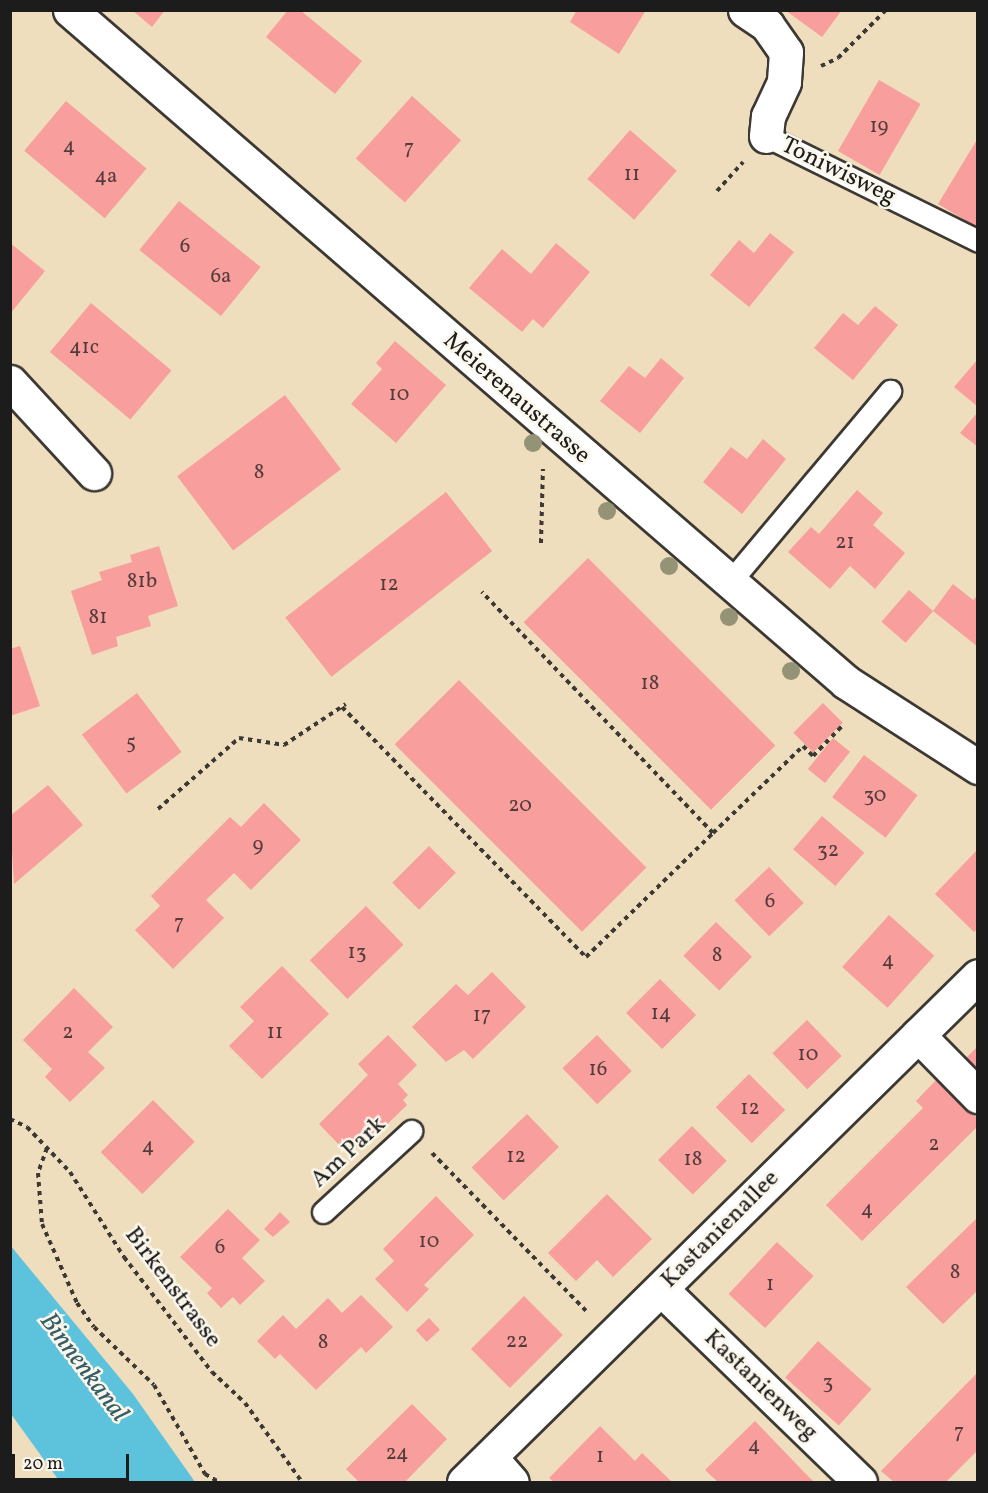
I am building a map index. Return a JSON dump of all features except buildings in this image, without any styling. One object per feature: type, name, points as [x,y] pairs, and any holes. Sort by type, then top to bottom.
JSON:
[{"type":"street","name":"Meierenaustrasse","points":[[70,10],[729,583],[854,687],[978,767]]},
{"type":"street","name":"Toniwisweg","points":[[745,10],[767,25],[786,52],[784,82],[768,116],[766,136]]},
{"type":"street","points":[[10,382],[94,473]]},
{"type":"street","name":"Kastanienallee","points":[[464,1482],[978,976]]},
{"type":"street","points":[[918,1035],[978,1096]]},
{"type":"street","name":"Kastanienweg","points":[[661,1289],[860,1482]]},
{"type":"street","points":[[489,1457],[512,1482]]},
{"type":"lane","name":"Toniwisweg","points":[[766,136],[978,241]]},
{"type":"lane","points":[[729,583],[890,391]]},
{"type":"lane","name":"Am Park","points":[[323,1212],[411,1131]]},
{"type":"path","points":[[784,82],[838,58],[886,10]]},
{"type":"path","points":[[541,543],[544,422]]},
{"type":"path","points":[[482,592],[713,833]]},
{"type":"path","points":[[158,810],[239,738],[284,745],[344,706],[586,957],[803,746],[813,756],[850,718],[839,708],[854,687]]},
{"type":"path","name":"Birkenstrasse","points":[[10,1119],[27,1127],[70,1172],[143,1282],[212,1372],[245,1403],[302,1482]]},
{"type":"path","points":[[411,1131],[612,1337]]},
{"type":"path","points":[[47,1149],[38,1173],[42,1224],[77,1303],[94,1327],[154,1385],[205,1474],[219,1482]]},
{"type":"water","name":"Binnenkanal","points":[[10,1245],[133,1394],[195,1482],[60,1482],[11,1414]]}]
